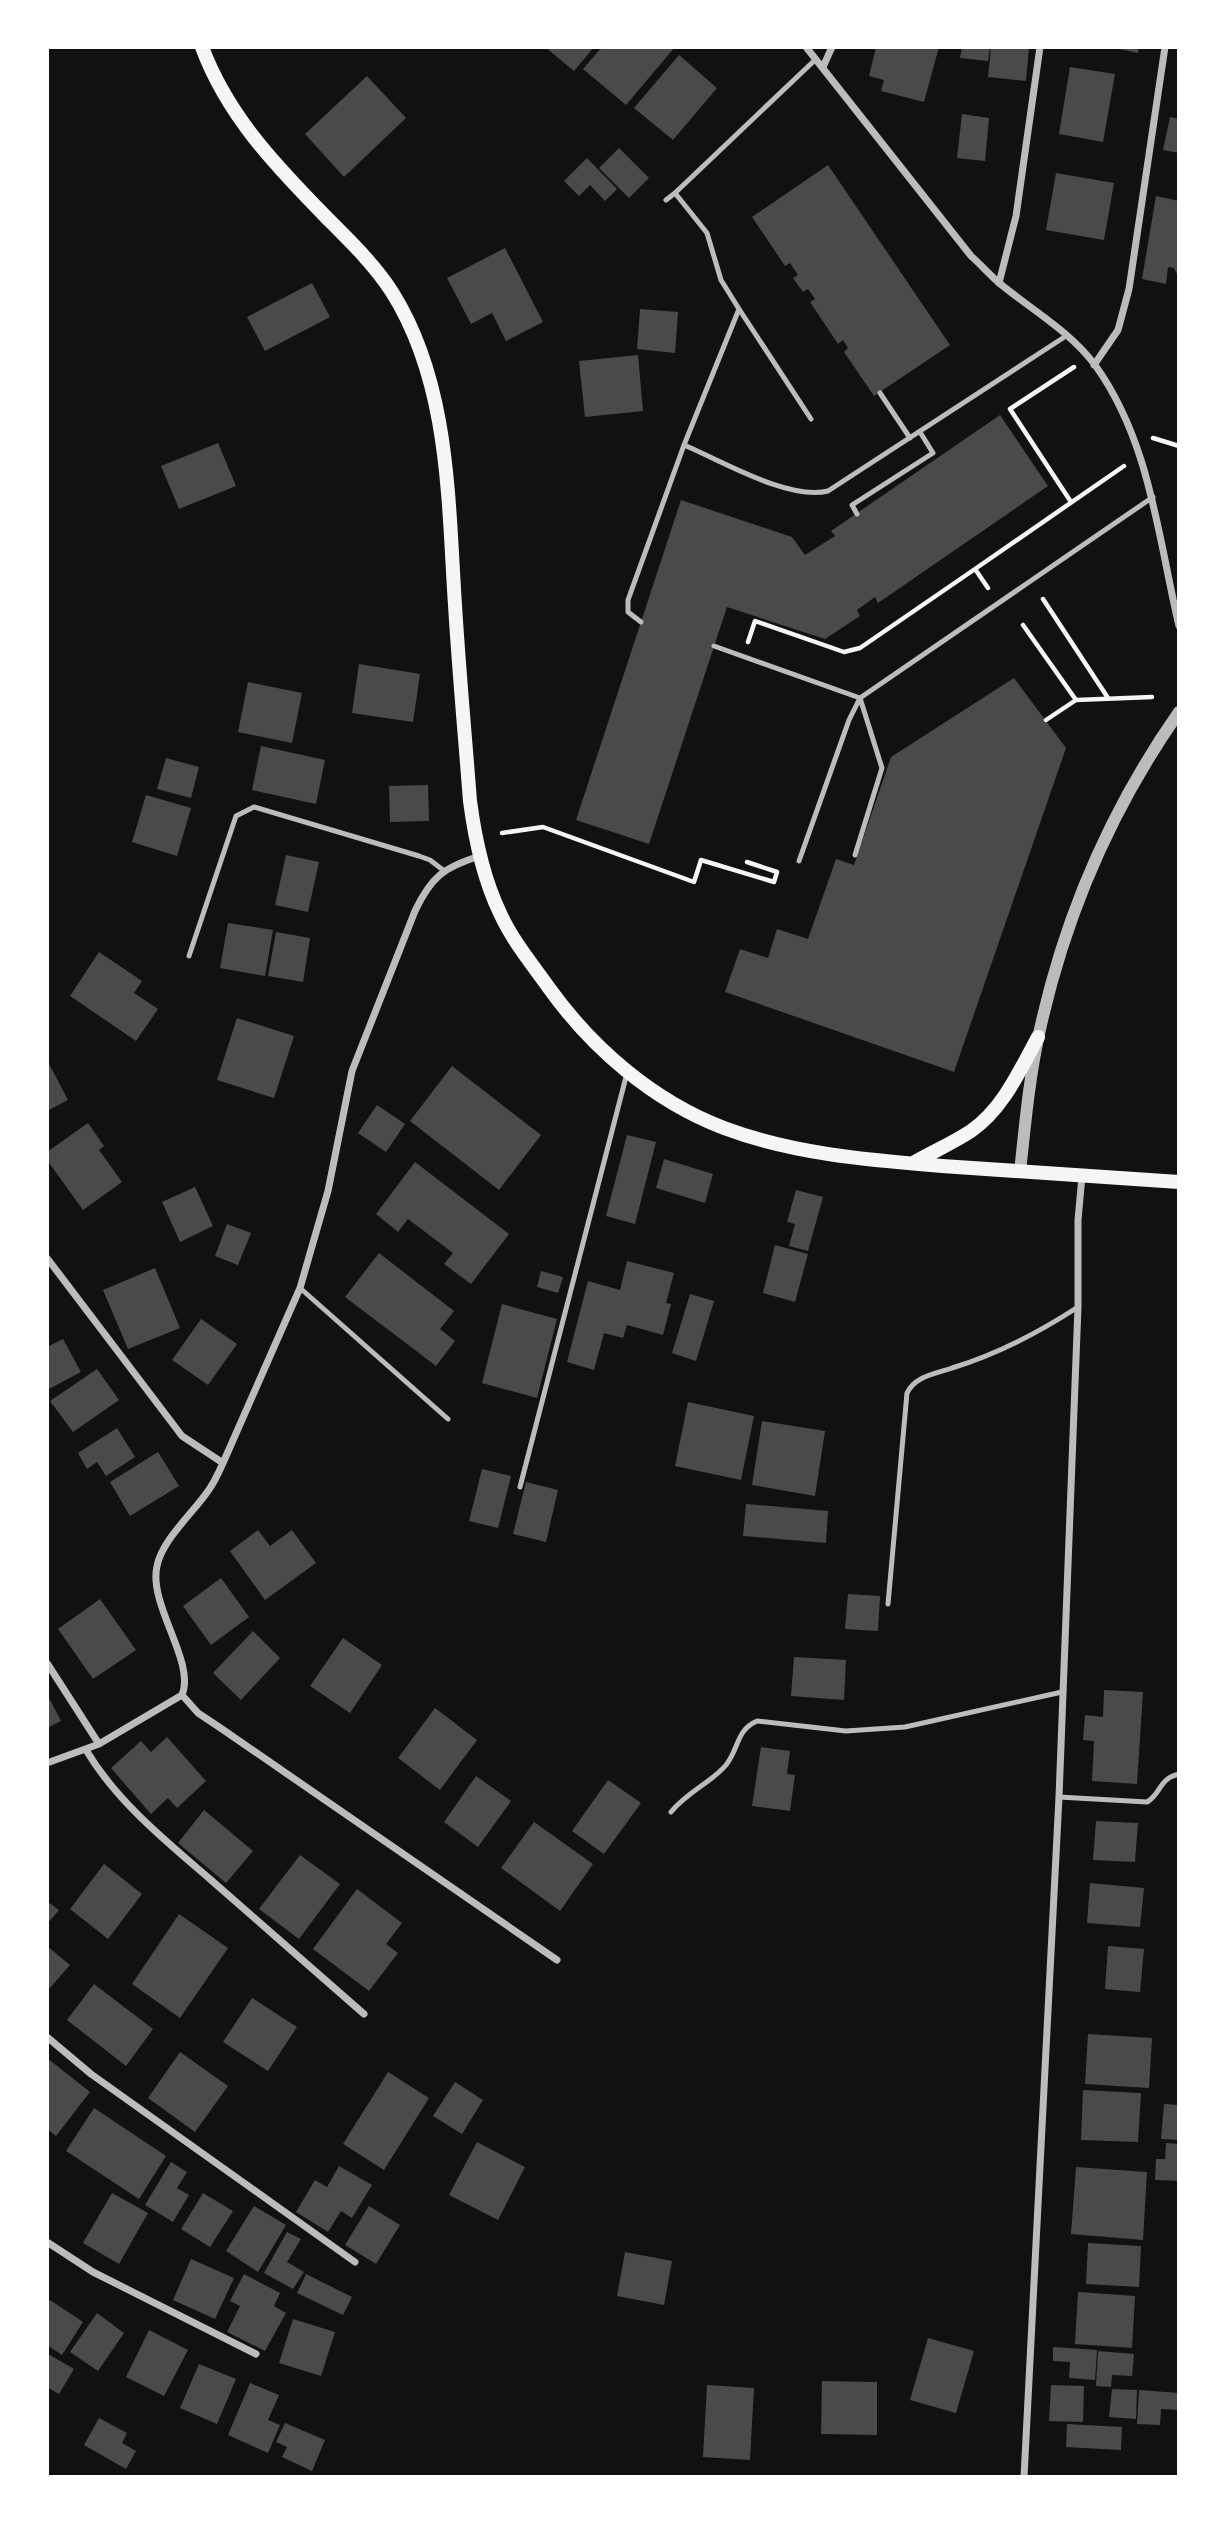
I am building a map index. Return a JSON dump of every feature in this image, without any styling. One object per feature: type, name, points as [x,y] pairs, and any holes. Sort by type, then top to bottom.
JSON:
[{"type":"main road","points":[[202,47],[218,86],[246,129],[279,169],[367,259],[392,292],[419,348],[433,393],[445,464],[470,801],[481,856],[500,913],[513,938],[580,1028],[658,1095],[723,1128],[788,1147],[911,1164],[1179,1182]]},
{"type":"main road","points":[[911,1164],[971,1130],[989,1115],[1009,1090],[1038,1037]]},
{"type":"street","points":[[806,47],[965,249],[999,283],[1066,336],[1094,365],[1118,403],[1153,497],[1179,626]]},
{"type":"street","points":[[823,67],[832,47]]},
{"type":"street","points":[[999,283],[1016,216],[1040,47]]},
{"type":"street","points":[[1094,365],[1118,330],[1129,289],[1165,47]]},
{"type":"street","points":[[1020,1172],[1038,1037],[1053,975],[1096,855],[1148,760],[1179,712]]},
{"type":"street","points":[[47,1763],[99,1744],[181,1695],[185,1681],[157,1591],[157,1564],[166,1546],[209,1490],[223,1463],[300,1288],[328,1191],[352,1071],[415,911],[426,887],[443,870],[481,856]]},
{"type":"street","points":[[1024,2477],[1059,1797],[1078,1307],[1078,1220],[1082,1176]]},
{"type":"street","points":[[47,1258],[183,1436],[223,1463]]},
{"type":"street","points":[[47,1663],[99,1744]]},
{"type":"street","points":[[181,1695],[198,1713],[557,1960]]},
{"type":"street","points":[[86,1750],[99,1772],[120,1797],[365,2014]]},
{"type":"street","points":[[47,2037],[91,2074],[355,2262]]},
{"type":"street","points":[[47,2242],[93,2272],[256,2354]]},
{"type":"lane","points":[[666,200],[816,59]]},
{"type":"lane","points":[[675,193],[707,233],[720,281],[811,419]]},
{"type":"lane","points":[[641,622],[628,612],[628,600],[684,445],[739,309]]},
{"type":"lane","points":[[684,445],[787,490],[817,494],[828,491],[1066,336]]},
{"type":"lane","points":[[880,393],[910,438]]},
{"type":"lane","points":[[856,514],[852,505],[933,453],[920,432]]},
{"type":"lane","points":[[799,861],[849,720],[860,698],[1153,497]]},
{"type":"lane","points":[[714,646],[860,698]]},
{"type":"lane","points":[[855,855],[882,768],[860,698]]},
{"type":"lane","points":[[189,956],[236,816],[254,807],[419,856],[443,870]]},
{"type":"lane","points":[[520,1487],[628,1071]]},
{"type":"lane","points":[[300,1288],[448,1419]]},
{"type":"lane","points":[[888,1604],[906,1394],[910,1386],[926,1375],[988,1356],[1023,1341],[1078,1307]]},
{"type":"lane","points":[[671,1812],[681,1800],[727,1765],[747,1725],[757,1721],[846,1731],[905,1727],[1062,1692]]},
{"type":"lane","points":[[1059,1797],[1147,1802],[1154,1798],[1162,1783],[1179,1774]]},
{"type":"path","points":[[1071,502],[1010,409],[1088,358]]},
{"type":"path","points":[[743,655],[755,621],[844,652],[860,648],[1139,455]]},
{"type":"path","points":[[975,569],[988,589]]},
{"type":"path","points":[[1043,599],[1109,699]]},
{"type":"path","points":[[1023,625],[1076,700]]},
{"type":"path","points":[[1046,720],[1076,700],[1152,697]]},
{"type":"path","points":[[502,833],[543,827],[694,882],[701,860],[775,882],[777,873],[747,862]]},
{"type":"building","points":[[545,47],[594,47],[574,71]]},
{"type":"building","points":[[602,47],[675,47],[626,105],[583,69]]},
{"type":"building","points":[[876,47],[939,47],[924,102],[881,91],[884,80],[869,76]]},
{"type":"building","points":[[962,47],[990,47],[988,61],[960,58]]},
{"type":"building","points":[[991,47],[1029,47],[1026,81],[988,77]]},
{"type":"building","points":[[1110,47],[1139,47],[1138,53]]},
{"type":"building","points":[[679,55],[717,88],[673,140],[634,108]]},
{"type":"building","points":[[1070,67],[1115,74],[1103,142],[1059,134]]},
{"type":"building","points":[[367,76],[406,118],[344,177],[305,134]]},
{"type":"building","points":[[962,114],[989,118],[985,161],[957,158]]},
{"type":"building","points":[[1170,117],[1179,119],[1179,153],[1163,150]]},
{"type":"building","points":[[619,148],[649,178],[629,198],[599,168]]},
{"type":"building","points":[[587,158],[617,189],[605,201],[590,185],[579,196],[564,181]]},
{"type":"building","points":[[828,165],[950,345],[874,396],[844,352],[848,348],[843,340],[838,344],[810,302],[815,299],[808,289],[803,292],[793,278],[798,275],[790,263],[785,266],[752,217]]},
{"type":"building","points":[[1056,173],[1114,183],[1104,240],[1046,230]]},
{"type":"building","points":[[1156,196],[1179,201],[1179,278],[1174,268],[1168,267],[1166,284],[1142,279]]},
{"type":"building","points":[[505,248],[543,322],[506,341],[492,313],[471,324],[447,278]]},
{"type":"building","points":[[312,283],[330,317],[265,351],[247,317]]},
{"type":"building","points":[[640,309],[678,312],[675,353],[637,349]]},
{"type":"building","points":[[638,355],[643,411],[585,417],[579,361]]},
{"type":"building","points":[[1000,415],[1048,486],[878,603],[875,597],[857,610],[860,616],[825,639],[727,607],[649,844],[576,820],[681,500],[792,537],[805,555],[835,536],[831,531]]},
{"type":"building","points":[[218,443],[236,486],[179,509],[161,466]]},
{"type":"building","points":[[359,664],[420,674],[413,722],[352,713]]},
{"type":"building","points":[[1014,678],[1066,748],[954,1072],[725,992],[740,949],[768,958],[777,929],[808,939],[836,859],[854,865],[891,757]]},
{"type":"building","points":[[248,682],[302,693],[292,743],[238,732]]},
{"type":"building","points":[[261,746],[325,760],[316,804],[252,790]]},
{"type":"building","points":[[166,758],[199,767],[191,798],[157,789]]},
{"type":"building","points":[[428,785],[429,821],[390,822],[389,786]]},
{"type":"building","points":[[146,795],[191,808],[177,856],[132,842]]},
{"type":"building","points":[[286,855],[319,862],[308,912],[275,905]]},
{"type":"building","points":[[228,923],[273,930],[265,976],[220,968]]},
{"type":"building","points":[[276,932],[310,938],[303,982],[268,976]]},
{"type":"building","points":[[99,952],[142,981],[134,993],[158,1009],[136,1041],[70,996]]},
{"type":"building","points":[[237,1018],[294,1036],[274,1098],[217,1080]]},
{"type":"building","points":[[47,1060],[68,1100],[47,1111]]},
{"type":"building","points":[[452,1066],[541,1135],[499,1190],[410,1121]]},
{"type":"building","points":[[377,1105],[405,1124],[386,1152],[358,1133]]},
{"type":"building","points":[[88,1123],[104,1146],[99,1150],[122,1182],[83,1210],[47,1160],[47,1152]]},
{"type":"building","points":[[627,1135],[656,1142],[635,1224],[606,1216]]},
{"type":"building","points":[[664,1159],[713,1174],[705,1203],[656,1188]]},
{"type":"building","points":[[415,1162],[509,1234],[471,1284],[444,1264],[453,1253],[408,1219],[398,1232],[376,1214]]},
{"type":"building","points":[[195,1187],[213,1226],[180,1242],[162,1202]]},
{"type":"building","points":[[796,1190],[823,1197],[808,1251],[789,1246],[795,1224],[787,1222]]},
{"type":"building","points":[[227,1224],[251,1233],[238,1265],[215,1256]]},
{"type":"building","points":[[775,1245],[808,1254],[795,1302],[763,1293]]},
{"type":"building","points":[[379,1253],[454,1311],[440,1329],[455,1341],[436,1366],[345,1297]]},
{"type":"building","points":[[627,1261],[674,1273],[666,1303],[671,1304],[663,1335],[627,1325],[623,1338],[604,1333],[594,1370],[567,1362],[588,1281],[620,1290]]},
{"type":"building","points":[[155,1268],[180,1328],[128,1349],[103,1290]]},
{"type":"building","points":[[541,1271],[563,1277],[558,1293],[537,1287]]},
{"type":"building","points":[[690,1294],[714,1301],[696,1361],[672,1353]]},
{"type":"building","points":[[502,1304],[557,1319],[537,1398],[482,1383]]},
{"type":"building","points":[[201,1319],[237,1344],[208,1385],[172,1360]]},
{"type":"building","points":[[63,1339],[81,1372],[47,1390],[47,1347]]},
{"type":"building","points":[[97,1369],[119,1400],[73,1432],[50,1401]]},
{"type":"building","points":[[688,1402],[754,1416],[741,1480],[675,1466]]},
{"type":"building","points":[[762,1421],[825,1431],[815,1496],[752,1485]]},
{"type":"building","points":[[117,1428],[135,1457],[106,1476],[97,1462],[87,1469],[78,1453]]},
{"type":"building","points":[[158,1452],[179,1486],[130,1516],[110,1482]]},
{"type":"building","points":[[482,1469],[511,1476],[498,1528],[469,1521]]},
{"type":"building","points":[[526,1482],[558,1490],[546,1542],[513,1534]]},
{"type":"building","points":[[746,1504],[828,1511],[826,1543],[743,1536]]},
{"type":"building","points":[[258,1530],[270,1546],[292,1530],[316,1563],[265,1600],[230,1551]]},
{"type":"building","points":[[221,1578],[249,1617],[211,1645],[183,1606]]},
{"type":"building","points":[[848,1594],[880,1596],[878,1631],[845,1629]]},
{"type":"building","points":[[100,1599],[136,1650],[93,1679],[58,1629]]},
{"type":"building","points":[[253,1631],[280,1658],[241,1700],[213,1673]]},
{"type":"building","points":[[343,1638],[382,1665],[350,1713],[310,1686]]},
{"type":"building","points":[[794,1657],[846,1660],[844,1700],[791,1696]]},
{"type":"building","points":[[1104,1690],[1143,1692],[1137,1784],[1092,1781],[1094,1741],[1083,1740],[1085,1715],[1103,1717]]},
{"type":"building","points":[[47,1694],[61,1721],[47,1728]]},
{"type":"building","points":[[435,1708],[477,1740],[440,1790],[398,1758]]},
{"type":"building","points":[[167,1737],[206,1781],[177,1808],[168,1798],[151,1814],[111,1768],[141,1741],[151,1752]]},
{"type":"building","points":[[761,1747],[790,1751],[787,1774],[795,1775],[790,1811],[752,1806]]},
{"type":"building","points":[[476,1776],[511,1801],[478,1847],[444,1822]]},
{"type":"building","points":[[608,1780],[641,1803],[604,1854],[572,1831]]},
{"type":"building","points":[[204,1810],[253,1851],[226,1883],[178,1843]]},
{"type":"building","points":[[1096,1821],[1138,1823],[1135,1862],[1093,1860]]},
{"type":"building","points":[[534,1822],[593,1864],[560,1911],[501,1868]]},
{"type":"building","points":[[300,1855],[340,1884],[299,1939],[259,1909]]},
{"type":"building","points":[[104,1864],[142,1894],[108,1939],[70,1909]]},
{"type":"building","points":[[1090,1883],[1144,1888],[1140,1927],[1087,1923]]},
{"type":"building","points":[[357,1889],[402,1923],[386,1944],[398,1953],[369,1991],[313,1949]]},
{"type":"building","points":[[47,1901],[59,1910],[47,1924]]},
{"type":"building","points":[[179,1914],[228,1948],[180,2018],[132,1984]]},
{"type":"building","points":[[47,1946],[70,1965],[50,1988],[47,1985]]},
{"type":"building","points":[[1108,1946],[1144,1949],[1140,1992],[1105,1989]]},
{"type":"building","points":[[94,1984],[153,2029],[126,2066],[67,2020]]},
{"type":"building","points":[[252,1998],[297,2027],[268,2071],[223,2042]]},
{"type":"building","points":[[1088,2034],[1152,2038],[1149,2088],[1085,2084]]},
{"type":"building","points":[[180,2052],[228,2086],[195,2132],[148,2098]]},
{"type":"building","points":[[47,2058],[90,2092],[56,2136],[47,2129]]},
{"type":"building","points":[[388,2072],[429,2098],[384,2170],[343,2144]]},
{"type":"building","points":[[455,2082],[483,2100],[462,2134],[433,2116]]},
{"type":"building","points":[[1083,2090],[1141,2093],[1138,2142],[1081,2140]]},
{"type":"building","points":[[1164,2104],[1179,2105],[1179,2140],[1161,2139]]},
{"type":"building","points":[[94,2108],[166,2156],[139,2199],[66,2151]]},
{"type":"building","points":[[477,2142],[525,2167],[498,2220],[449,2195]]},
{"type":"building","points":[[1166,2143],[1179,2144],[1179,2181],[1155,2180],[1156,2159],[1165,2159]]},
{"type":"building","points":[[171,2162],[187,2172],[177,2188],[189,2195],[173,2222],[145,2205]]},
{"type":"building","points":[[339,2166],[372,2185],[352,2218],[341,2211],[328,2232],[296,2212],[315,2180],[327,2187]]},
{"type":"building","points":[[1076,2167],[1147,2172],[1143,2240],[1071,2234]]},
{"type":"building","points":[[112,2193],[148,2213],[119,2264],[83,2243]]},
{"type":"building","points":[[203,2193],[233,2211],[210,2247],[181,2229]]},
{"type":"building","points":[[254,2206],[286,2225],[258,2272],[226,2251]]},
{"type":"building","points":[[369,2206],[400,2225],[376,2264],[345,2245]]},
{"type":"building","points":[[287,2232],[301,2239],[287,2262],[304,2272],[293,2289],[264,2273]]},
{"type":"building","points":[[1088,2243],[1141,2246],[1139,2287],[1086,2284]]},
{"type":"building","points":[[625,2252],[672,2261],[664,2305],[617,2296]]},
{"type":"building","points":[[191,2259],[234,2278],[215,2319],[173,2300]]},
{"type":"building","points":[[244,2274],[280,2293],[274,2306],[286,2313],[265,2351],[227,2332],[240,2306],[230,2301]]},
{"type":"building","points":[[306,2274],[352,2297],[343,2315],[297,2293]]},
{"type":"building","points":[[1078,2292],[1135,2296],[1132,2348],[1075,2344]]},
{"type":"building","points":[[50,2300],[83,2322],[62,2355],[47,2345],[47,2304]]},
{"type":"building","points":[[97,2313],[124,2333],[98,2371],[70,2352]]},
{"type":"building","points":[[293,2319],[335,2332],[321,2376],[279,2363]]},
{"type":"building","points":[[149,2330],[188,2350],[164,2396],[126,2377]]},
{"type":"building","points":[[928,2338],[974,2351],[956,2413],[910,2400]]},
{"type":"building","points":[[1053,2347],[1097,2350],[1095,2380],[1069,2378],[1070,2362],[1053,2361]]},
{"type":"building","points":[[1098,2351],[1134,2354],[1132,2376],[1112,2375],[1111,2387],[1096,2386]]},
{"type":"building","points":[[48,2354],[74,2369],[59,2394],[47,2387]]},
{"type":"building","points":[[199,2364],[236,2379],[217,2424],[180,2408]]},
{"type":"building","points":[[822,2381],[877,2382],[877,2435],[821,2434]]},
{"type":"building","points":[[250,2383],[279,2395],[268,2420],[280,2425],[268,2453],[228,2435]]},
{"type":"building","points":[[707,2385],[754,2388],[750,2460],[703,2457]]},
{"type":"building","points":[[1051,2385],[1084,2386],[1083,2422],[1049,2421]]},
{"type":"building","points":[[1112,2389],[1137,2390],[1136,2419],[1109,2417]]},
{"type":"building","points":[[1139,2390],[1179,2393],[1178,2410],[1161,2409],[1160,2425],[1137,2424]]},
{"type":"building","points":[[99,2418],[127,2433],[122,2443],[136,2451],[126,2469],[84,2445]]},
{"type":"building","points":[[285,2423],[325,2440],[312,2471],[282,2457],[287,2447],[276,2442]]},
{"type":"building","points":[[1067,2424],[1122,2427],[1121,2450],[1066,2447]]}]
